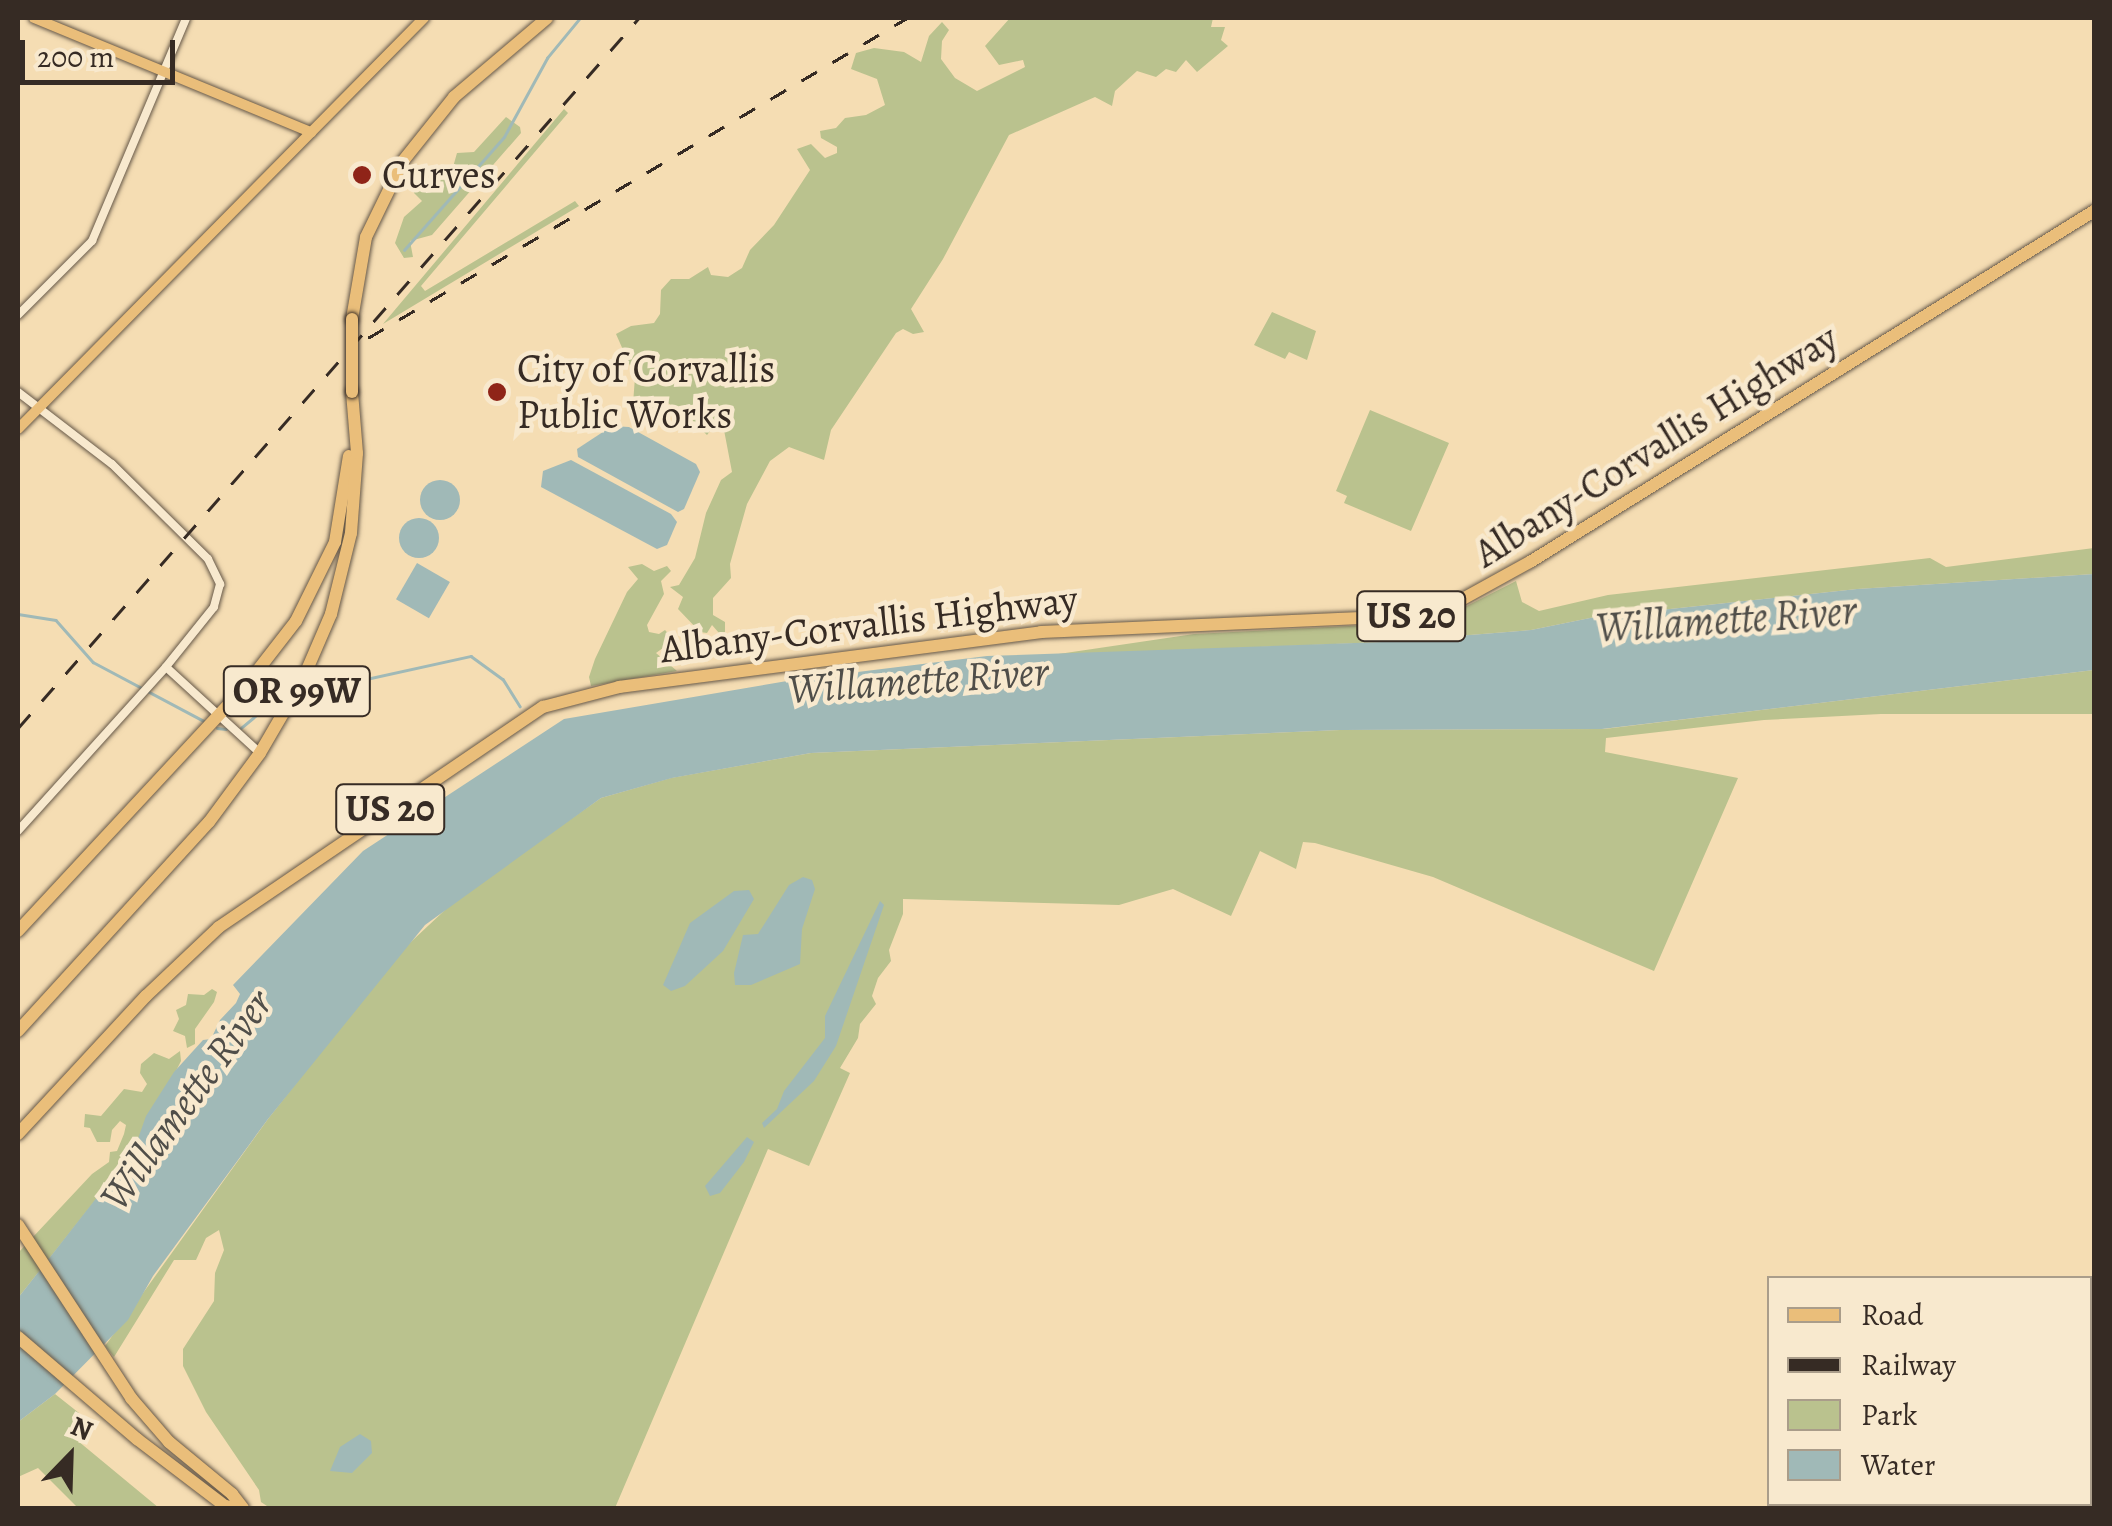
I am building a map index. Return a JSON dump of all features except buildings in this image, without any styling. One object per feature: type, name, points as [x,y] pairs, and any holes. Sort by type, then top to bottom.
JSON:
[{"type":"highway","name":"OR 99W","points":[[18,931],[280,644],[325,568],[344,504],[352,392],[352,319],[366,237],[402,161],[454,97],[547,18]]},
{"type":"highway","name":"Albany-Corvallis Highway","points":[[18,1134],[178,963],[260,897],[503,732],[556,702],[618,687],[1041,632],[1406,616],[1448,608],[1518,570],[2094,212]]},
{"type":"highway","name":"OR 99W","points":[[18,1031],[175,862],[260,753],[304,679],[341,584],[356,491],[357,417],[352,392]]},
{"type":"highway","points":[[18,1225],[131,1398],[169,1442],[232,1494],[239,1508]]},
{"type":"highway","points":[[18,1337],[113,1419],[225,1506],[239,1508]]},
{"type":"main road","points":[[34,18],[311,132]]},
{"type":"main road","points":[[18,429],[424,18]]},
{"type":"street","points":[[18,315],[92,241],[186,18]]},
{"type":"street","points":[[18,392],[112,464],[214,566],[220,584],[214,607],[166,667],[18,831]]},
{"type":"street","points":[[166,667],[260,753]]},
{"type":"green space","points":[[1010,18],[1213,18],[1211,27],[1225,27],[1221,40],[1228,46],[1197,72],[1186,60],[1176,72],[1166,69],[1156,77],[1137,71],[1115,91],[1112,106],[1095,97],[1009,135],[943,259],[911,309],[924,332],[913,334],[903,329],[896,333],[831,430],[824,460],[789,447],[770,461],[747,504],[730,564],[731,578],[713,598],[713,615],[725,622],[725,632],[719,633],[712,625],[707,633],[700,632],[678,609],[683,597],[670,587],[679,585],[695,558],[706,513],[721,480],[732,472],[724,430],[714,426],[707,435],[692,420],[683,424],[672,421],[673,407],[668,403],[653,417],[632,417],[635,377],[616,334],[631,326],[654,323],[660,314],[661,290],[671,279],[689,279],[708,267],[711,275],[728,277],[742,268],[750,250],[774,225],[810,170],[797,149],[811,144],[825,158],[837,153],[837,147],[821,138],[820,131],[836,128],[845,118],[866,115],[885,105],[877,79],[851,69],[856,53],[874,48],[904,52],[921,62],[929,36],[942,22],[949,30],[942,41],[941,59],[955,78],[977,91],[1025,67],[1023,60],[999,65],[985,46]]},
{"type":"green space","points":[[564,109],[568,113],[421,286],[425,291],[575,201],[579,206],[383,324]]},
{"type":"green space","points":[[506,117],[520,127],[521,133],[432,235],[410,241],[413,257],[404,258],[395,243],[404,217],[422,201],[414,193],[418,184],[431,182],[453,167],[457,153],[474,152]]},
{"type":"green space","points":[[1272,312],[1316,331],[1307,360],[1289,352],[1285,359],[1254,345]]},
{"type":"green space","points":[[1370,410],[1449,443],[1411,531],[1344,503],[1347,496],[1336,491]]},
{"type":"green space","points":[[2094,548],[2094,574],[1857,589],[1595,617],[1531,630],[1382,642],[1045,656],[1194,634],[1369,625],[1453,613],[1516,581],[1522,602],[1539,611],[1608,595],[1930,558],[1946,567]]},
{"type":"green space","points":[[642,564],[654,571],[667,566],[671,571],[661,581],[664,594],[647,625],[649,632],[659,634],[665,630],[674,640],[656,653],[677,671],[591,686],[589,677],[595,659],[627,592],[638,579],[628,567]]},
{"type":"green space","points":[[2094,670],[2094,714],[1881,714],[1764,720],[1606,738],[1605,752],[1738,778],[1654,971],[1433,877],[1315,843],[1303,842],[1296,869],[1260,851],[1231,916],[1173,889],[1119,905],[903,899],[903,914],[889,950],[891,961],[878,978],[872,996],[876,1004],[860,1024],[858,1038],[840,1068],[850,1073],[809,1166],[768,1149],[615,1508],[270,1508],[261,1502],[259,1490],[206,1412],[183,1366],[183,1349],[214,1301],[215,1273],[224,1250],[219,1230],[206,1238],[196,1260],[174,1260],[114,1357],[105,1346],[268,1119],[398,954],[460,896],[601,798],[671,778],[811,753],[1340,730],[1604,729]]},
{"type":"green space","points":[[212,989],[217,992],[214,1002],[195,1029],[195,1044],[187,1048],[185,1036],[173,1031],[179,1019],[176,1010],[186,1005],[188,994],[204,995]]},
{"type":"green space","points":[[180,1051],[181,1061],[144,1135],[126,1152],[120,1169],[18,1298],[18,1253],[92,1174],[109,1162],[110,1152],[117,1151],[124,1134],[126,1125],[120,1121],[112,1130],[110,1142],[97,1142],[90,1128],[84,1127],[85,1114],[101,1116],[124,1089],[142,1092],[147,1084],[140,1073],[141,1064],[154,1053],[169,1059]]},
{"type":"green space","points":[[55,1394],[79,1413],[72,1436],[159,1508],[78,1508],[38,1468],[18,1477],[18,1422]]},
{"type":"water","points":[[612,426],[629,427],[696,464],[700,472],[684,509],[678,512],[578,457],[577,449]]},
{"type":"water","points":[[571,460],[671,514],[677,522],[667,545],[657,549],[541,487],[543,471]]},
{"type":"water","points":[[440,480],[454,486],[460,500],[454,514],[440,520],[426,514],[420,500],[426,486]]},
{"type":"water","points":[[419,518],[433,524],[439,538],[433,552],[419,558],[405,552],[399,538],[405,524]]},
{"type":"water","points":[[417,563],[450,582],[429,618],[396,599]]},
{"type":"water","name":"Willamette River","points":[[2094,574],[2094,670],[1602,729],[1340,730],[811,753],[672,778],[601,798],[425,925],[268,1119],[153,1276],[128,1320],[55,1394],[18,1422],[18,1298],[134,1150],[146,1116],[174,1072],[203,1040],[211,1039],[220,1020],[236,1003],[240,994],[233,985],[363,851],[564,719],[793,680],[987,656],[1382,642],[1531,630],[1595,617],[1857,589]]},
{"type":"water","points":[[803,877],[812,880],[815,889],[802,929],[800,964],[751,985],[735,985],[743,935],[758,934],[789,885]]},
{"type":"water","points":[[749,890],[754,899],[723,951],[685,986],[671,991],[663,985],[690,923],[734,891]]},
{"type":"water","points":[[880,901],[884,905],[836,1046],[814,1081],[764,1128],[762,1123],[777,1109],[784,1091],[825,1038],[825,1016]]},
{"type":"water","points":[[747,1137],[754,1142],[744,1162],[720,1193],[710,1196],[705,1186]]},
{"type":"water","points":[[360,1434],[371,1441],[372,1453],[352,1473],[330,1471],[340,1447]]},
{"type":"waterway","points":[[404,250],[504,137],[547,58],[580,18]]},
{"type":"waterway","points":[[18,614],[56,620],[93,662],[204,721]]},
{"type":"waterway","points":[[304,703],[339,685],[471,656],[503,679],[520,706]]},
{"type":"waterway","points":[[241,728],[272,702],[282,701]]},
{"type":"waterway","points":[[217,728],[226,729]]},
{"type":"railway","points":[[18,728],[639,18]]},
{"type":"railway","points":[[368,338],[907,18]]},
{"type":"place","name":"Curves","points":[[362,175]]},
{"type":"place","name":"City of Corvallis Public Works","points":[[497,392]]}]
